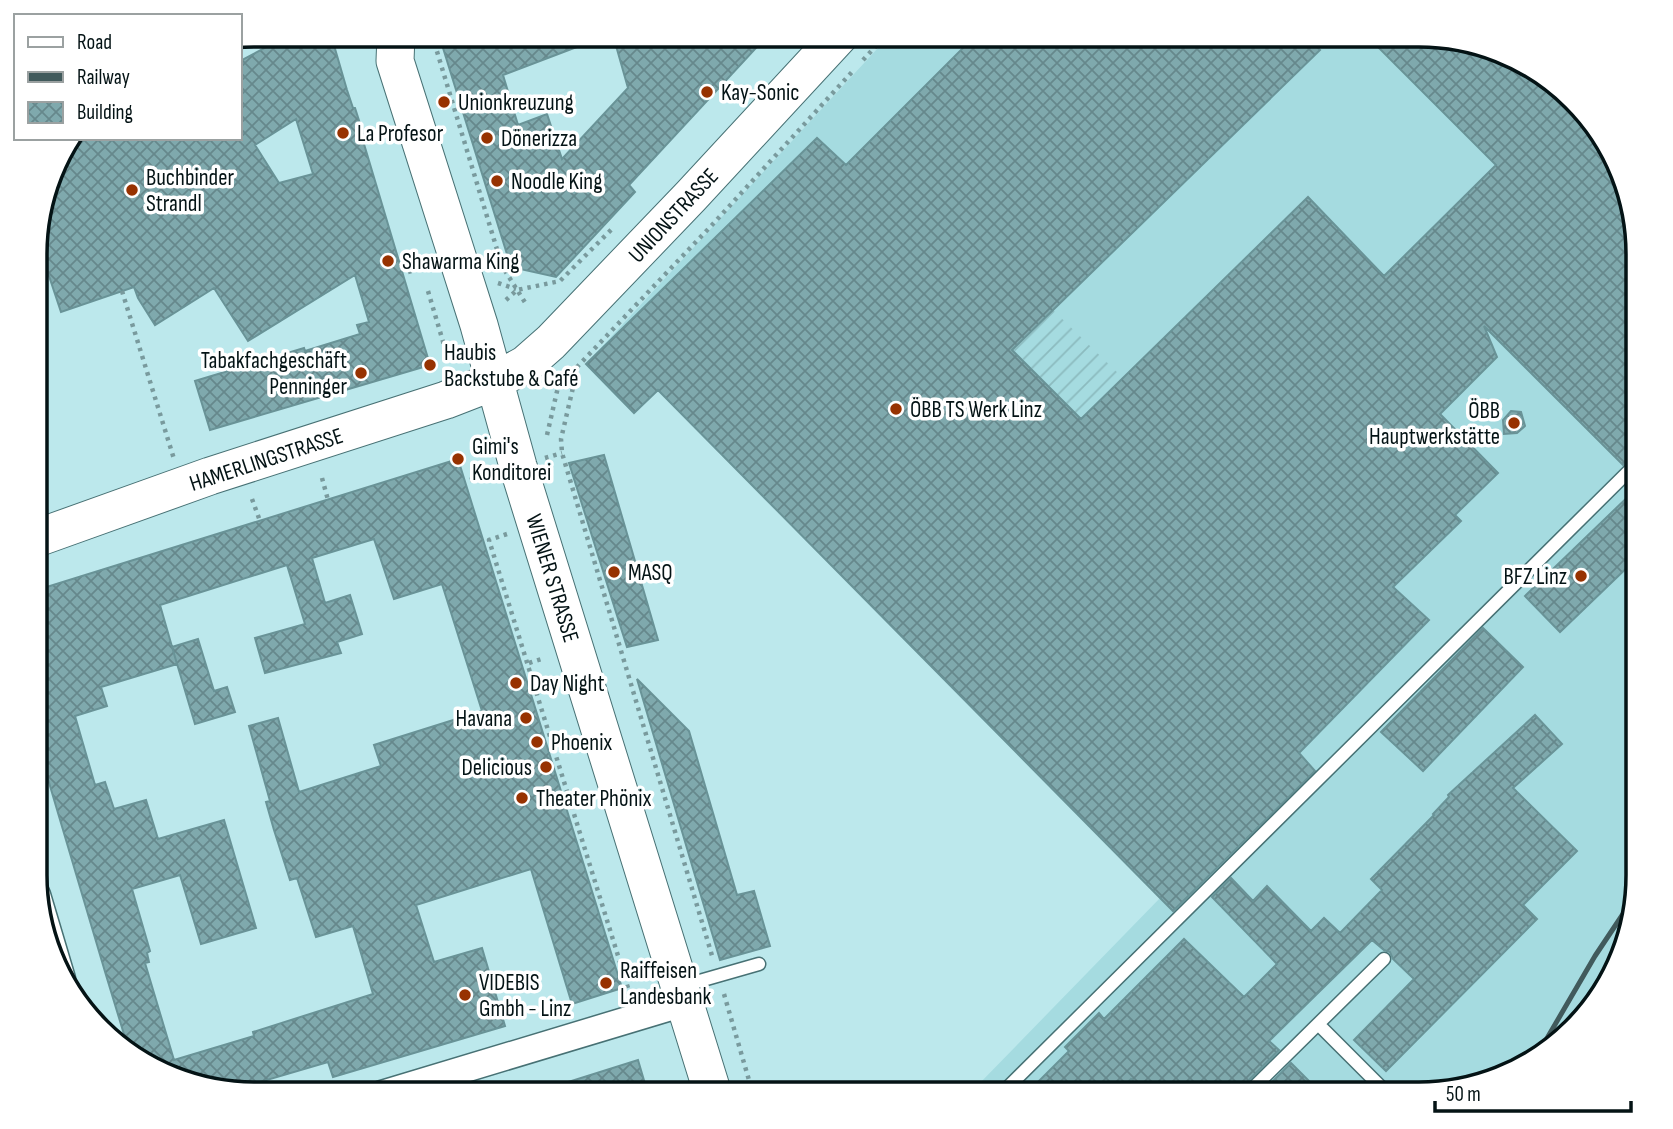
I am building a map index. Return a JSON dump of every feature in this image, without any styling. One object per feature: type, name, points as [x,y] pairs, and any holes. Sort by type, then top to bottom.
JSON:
[{"type":"main road","name":"WIENER STRASSE","points":[[388,48],[428,159],[518,466],[709,1082]]},
{"type":"main road","name":"UNIONSTRASSE","points":[[495,381],[526,364],[551,342],[828,48]]},
{"type":"main road","name":"HAMERLINGSTRASSE","points":[[47,534],[210,476],[446,400],[495,381]]},
{"type":"street","points":[[418,1082],[682,994]]},
{"type":"lane","points":[[1014,1081],[1625,474]]},
{"type":"lane","points":[[1260,1081],[1384,959]]},
{"type":"lane","points":[[682,994],[718,975],[759,964]]},
{"type":"lane","points":[[1318,1024],[1375,1081]]},
{"type":"path","points":[[547,435],[558,387],[712,225],[875,47]]},
{"type":"path","points":[[436,48],[502,266],[526,303]]},
{"type":"path","points":[[506,300],[517,290],[560,281],[616,225]]},
{"type":"path","points":[[408,272],[419,269],[418,264]]},
{"type":"path","points":[[497,282],[517,290]]},
{"type":"path","points":[[122,291],[174,460]]},
{"type":"path","points":[[428,291],[447,355]]},
{"type":"path","points":[[571,373],[575,379],[561,439],[562,453],[749,1082]]},
{"type":"path","points":[[322,478],[328,500]]},
{"type":"path","points":[[252,499],[260,521]]},
{"type":"path","points":[[507,534],[489,540],[628,988],[623,993]]},
{"type":"path","points":[[528,663],[545,658]]},
{"type":"shaded area","points":[[878,47],[1419,47],[1472,54],[1498,63],[1534,82],[1570,114],[1620,207],[1625,241],[1625,888],[1615,941],[1591,990],[1555,1030],[1534,1047],[1498,1066],[1459,1078],[1432,1081],[982,1081],[1161,897],[658,391],[634,413],[586,364]]},
{"type":"shaded area","points":[[1053,310],[1123,378],[1081,419],[1013,349]]},
{"type":"building","points":[[964,47],[1317,47],[1320,50],[1012,350],[1081,419],[1308,197],[1384,276],[1496,165],[1378,47],[1446,49],[1498,63],[1534,82],[1565,108],[1583,128],[1610,175],[1619,201],[1625,241],[1625,463],[1623,465],[1484,326],[1497,357],[1440,414],[1498,473],[1455,515],[1461,521],[1393,587],[1429,620],[1299,753],[1315,771],[1173,911],[658,390],[634,413],[586,364],[817,138],[846,165]]},
{"type":"building","points":[[265,48],[335,48],[363,133],[361,134],[430,365],[210,430],[195,381],[360,334],[357,325],[369,322],[355,275],[248,341],[214,288],[155,325],[134,287],[61,312],[47,270],[49,227],[58,188],[81,140],[242,140],[242,60]],"holes":[[[296,119],[313,174],[279,183],[255,145]]]},
{"type":"building","points":[[443,48],[575,48],[503,75],[518,125],[547,114],[562,159],[628,88],[617,48],[756,48],[629,185],[635,192],[556,277],[511,267]]},
{"type":"building","name":"ÖBB Hauptwerkstätte","points":[[1511,411],[1521,412],[1525,426],[1517,433],[1504,434],[1503,420]]},
{"type":"building","points":[[604,455],[658,640],[627,647],[569,463]]},
{"type":"building","points":[[458,459],[622,988],[572,1004],[531,869],[416,905],[434,962],[482,948],[505,1026],[333,1077],[328,1062],[260,1082],[227,1080],[188,1071],[139,1047],[125,1036],[47,776],[47,587]],"holes":[[[374,539],[394,599],[442,584],[482,711],[374,745],[381,766],[299,792],[278,718],[249,726],[270,801],[266,802],[274,830],[290,880],[297,878],[316,937],[353,926],[373,994],[253,1032],[254,1036],[174,1060],[145,963],[149,962],[147,953],[150,951],[132,889],[180,875],[201,944],[256,928],[224,820],[158,839],[146,800],[114,809],[105,782],[95,785],[75,716],[107,706],[101,687],[177,664],[160,605],[287,565],[305,624],[255,638],[265,673],[341,653],[337,642],[362,634],[350,595],[325,603],[312,558]]]},
{"type":"building","name":"BFZ Linz","points":[[1625,500],[1625,570],[1560,632],[1525,596]]},
{"type":"building","points":[[1483,628],[1523,667],[1423,771],[1381,732]]},
{"type":"building","points":[[198,639],[214,691],[227,687],[235,712],[195,724],[172,647]]},
{"type":"building","points":[[637,679],[689,731],[737,895],[754,891],[770,946],[720,960]]},
{"type":"building","points":[[1535,715],[1562,744],[1513,788],[1577,851],[1523,905],[1537,919],[1386,1071],[1354,1040],[1414,979],[1393,959],[1390,952],[1372,940],[1269,1041],[1279,1050],[1248,1081],[1133,1081],[1131,1079],[1129,1081],[1039,1081],[1069,1051],[1065,1047],[1099,1013],[1104,1019],[1184,939],[1244,997],[1277,964],[1212,897],[1231,878],[1253,901],[1267,886],[1311,931],[1324,918],[1340,933],[1382,890],[1371,879],[1434,815],[1448,795]]},
{"type":"building","points":[[638,1060],[644,1082],[569,1082]]},
{"type":"building","points":[[1291,1063],[1309,1081],[1273,1081]]},
{"type":"railway","points":[[1549,1035],[1622,916]]},
{"type":"place","name":"Kay-Sonic","points":[[707,92]]},
{"type":"place","name":"Unionkreuzung","points":[[444,102]]},
{"type":"place","name":"La Profesor","points":[[343,133]]},
{"type":"place","name":"Dönerizza","points":[[487,138]]},
{"type":"place","name":"Noodle King","points":[[497,181]]},
{"type":"place","name":"Buchbinder Strandl","points":[[132,190]]},
{"type":"place","name":"Shawarma King","points":[[388,261]]},
{"type":"place","name":"Haubis Backstube & Café","points":[[430,365]]},
{"type":"place","name":"Tabakfachgeschäft Penninger","points":[[361,373]]},
{"type":"place","name":"ÖBB TS Werk Linz","points":[[896,409]]},
{"type":"place","name":"ÖBB Hauptwerkstätte","points":[[1514,423]]},
{"type":"place","name":"Gimi's Konditorei","points":[[458,459]]},
{"type":"place","name":"MASQ","points":[[614,572]]},
{"type":"place","name":"BFZ Linz","points":[[1581,576]]},
{"type":"place","name":"Day Night","points":[[516,683]]},
{"type":"place","name":"Havana","points":[[526,718]]},
{"type":"place","name":"Phoenix","points":[[537,742]]},
{"type":"place","name":"Delicious","points":[[546,767]]},
{"type":"place","name":"Theater Phönix","points":[[522,798]]},
{"type":"place","name":"Raiffeisen Landesbank","points":[[606,983]]},
{"type":"place","name":"VIDEBIS Gmbh - Linz","points":[[465,995]]}]
